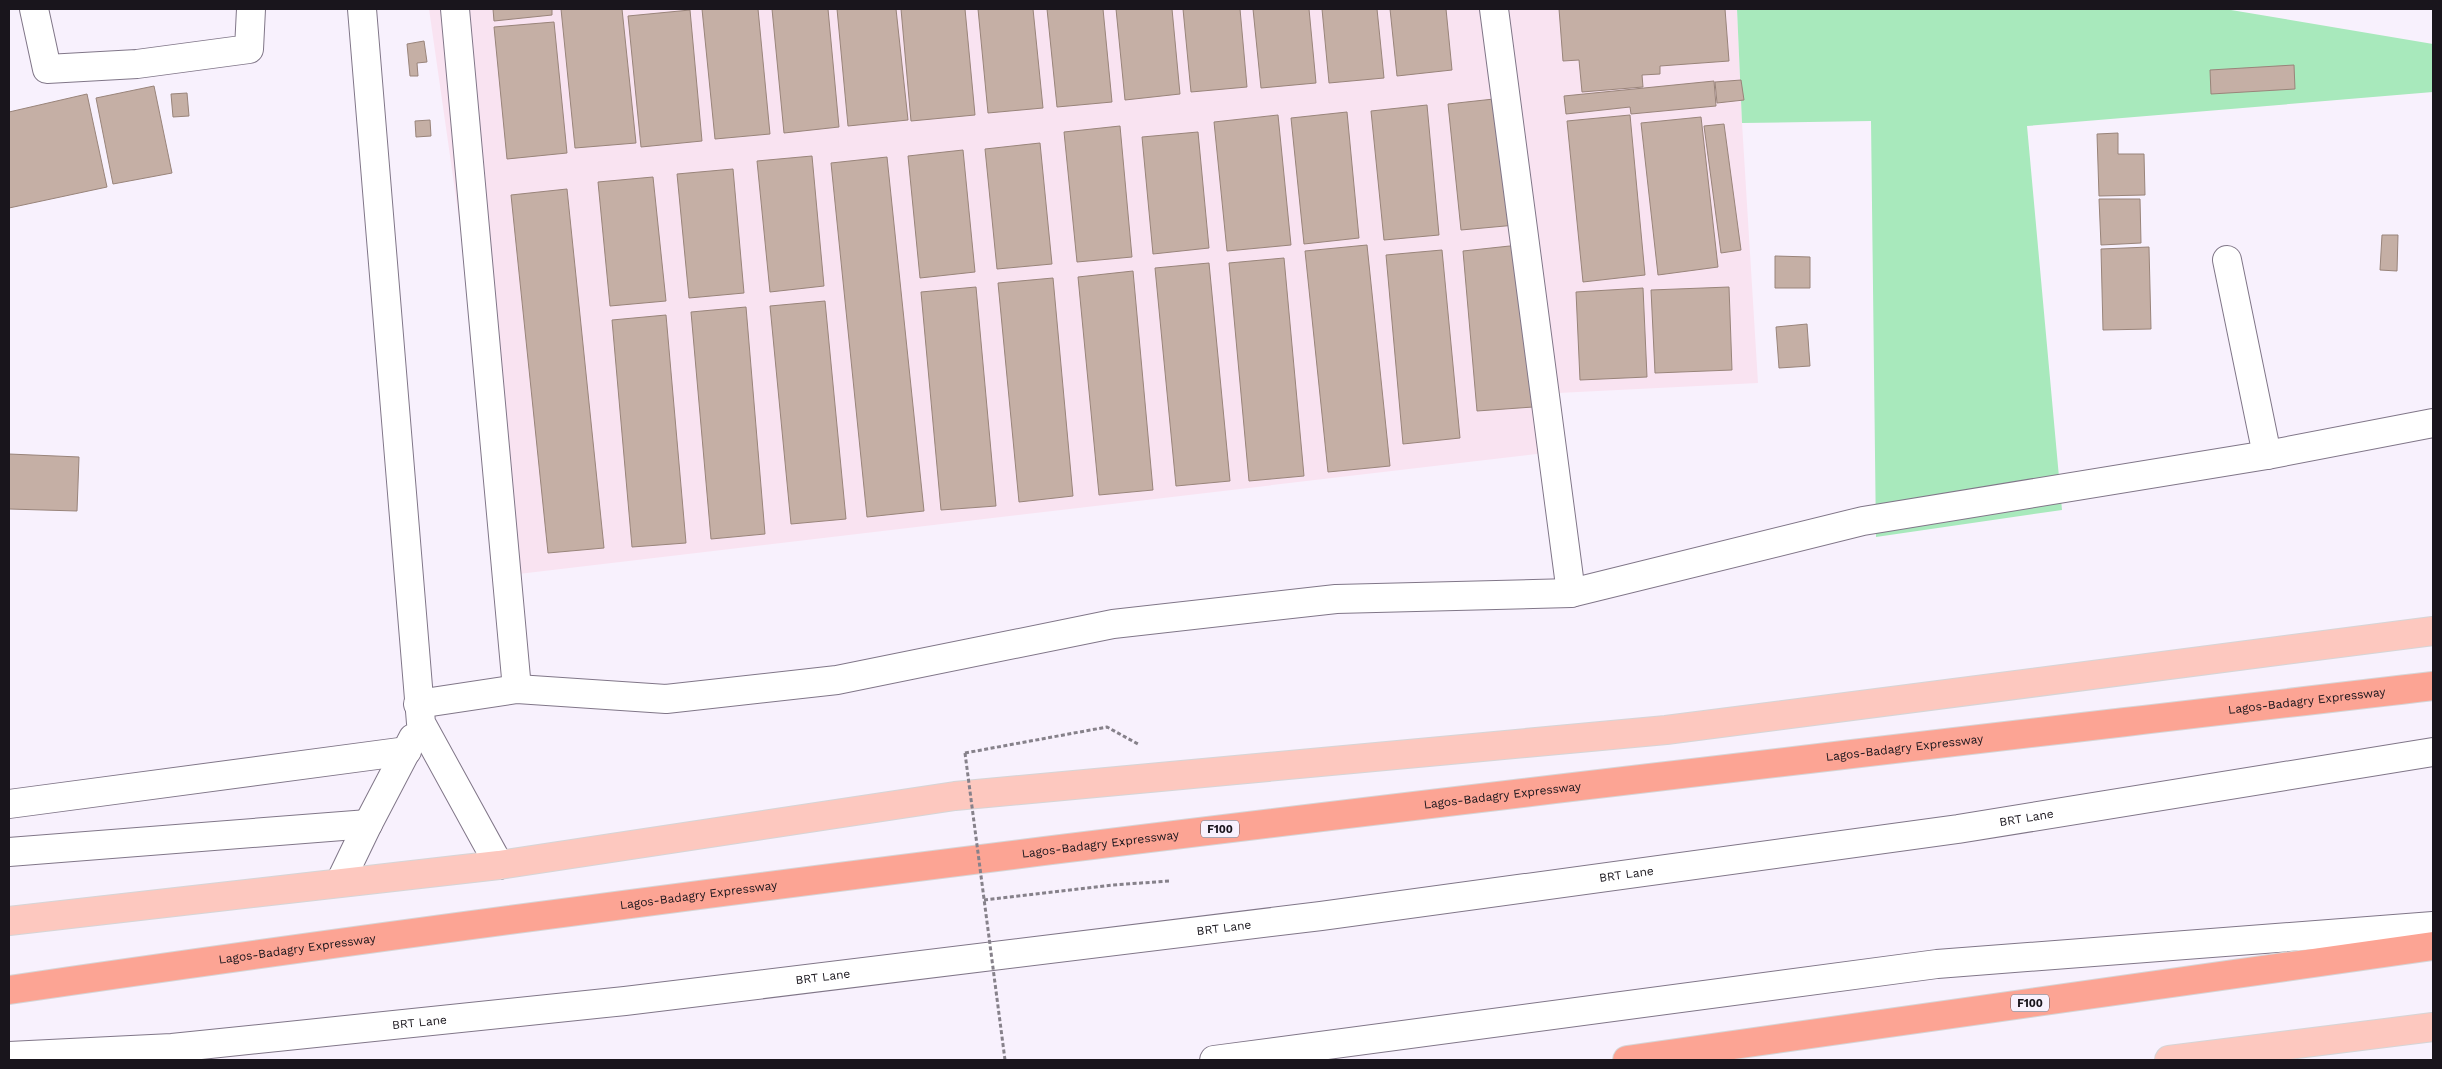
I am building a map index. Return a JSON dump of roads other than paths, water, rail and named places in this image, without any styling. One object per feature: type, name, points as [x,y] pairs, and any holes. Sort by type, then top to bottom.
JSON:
[{"type":"highway","name":"Lagos-Badagry Expressway","points":[[9,990],[419,932],[1224,829],[2433,686]]},
{"type":"highway","name":"F100","points":[[1627,1060],[2433,946]]},
{"type":"main road","points":[[9,921],[499,865],[955,796],[1666,730],[2433,632]]},
{"type":"main road","points":[[2170,1060],[2433,1027]]},
{"type":"street","points":[[34,9],[47,69],[137,64],[249,49],[251,9]]},
{"type":"street","points":[[362,9],[420,714],[499,865]]},
{"type":"street","points":[[455,9],[516,689]]},
{"type":"street","points":[[1494,9],[1571,593]]},
{"type":"street","points":[[2227,260],[2267,456]]},
{"type":"street","points":[[420,714],[516,689],[666,699],[837,680],[1113,624],[1336,599],[1571,593],[1863,521],[2267,456],[2433,423]]},
{"type":"street","points":[[340,882],[407,751],[420,714]]},
{"type":"street","points":[[9,804],[407,751]]},
{"type":"street","name":"BRT Lane","points":[[9,1056],[172,1048],[624,1001],[1302,918],[1958,829],[2433,752]]},
{"type":"street","points":[[9,852],[368,824]]},
{"type":"street","points":[[1214,1060],[1937,964],[2433,926]]}]
